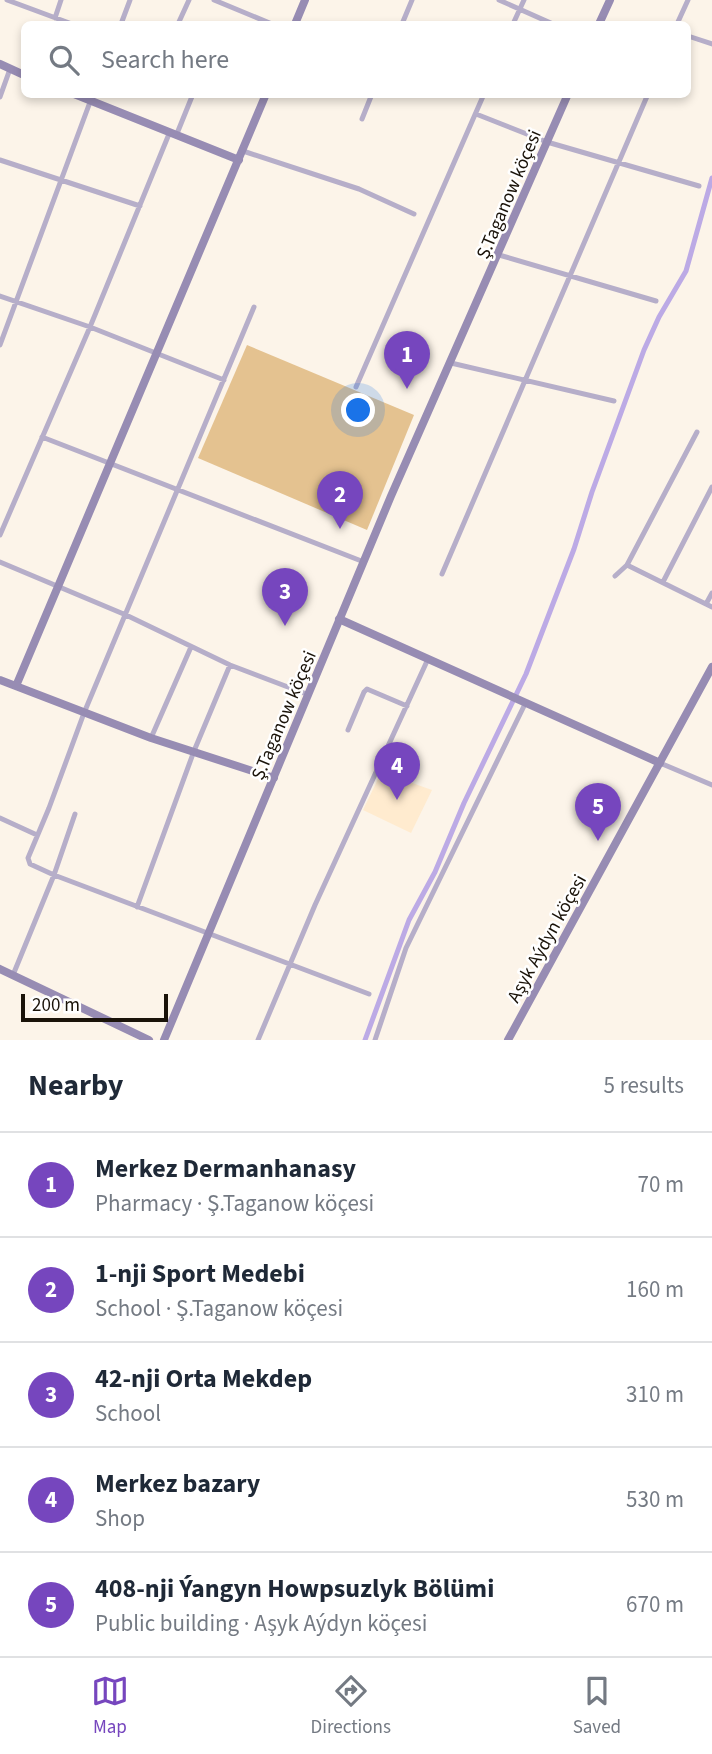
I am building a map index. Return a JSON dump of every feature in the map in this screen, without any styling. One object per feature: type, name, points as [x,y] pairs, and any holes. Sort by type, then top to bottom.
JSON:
[{"type":"street","points":[[7,0],[64,21]]},
{"type":"street","points":[[55,18],[61,0]]},
{"type":"street","points":[[122,21],[130,0]]},
{"type":"street","points":[[179,21],[189,0]]},
{"type":"street","points":[[214,0],[265,21]]},
{"type":"street","points":[[296,21],[305,0]]},
{"type":"street","points":[[403,21],[412,0]]},
{"type":"street","points":[[499,0],[546,21]]},
{"type":"street","points":[[514,21],[524,0]]},
{"type":"street","points":[[602,21],[610,0]]},
{"type":"street","points":[[678,21],[688,0]]},
{"type":"street","points":[[691,37],[712,44]]},
{"type":"street","points":[[0,64],[21,74]]},
{"type":"street","points":[[0,97],[10,69]]},
{"type":"street","points":[[0,345],[92,98],[173,135],[359,189],[414,214]]},
{"type":"street","points":[[0,535],[140,206],[191,98]]},
{"type":"street","points":[[16,686],[264,98]]},
{"type":"street","points":[[362,118],[371,98]]},
{"type":"street","points":[[356,387],[482,98]]},
{"type":"street","name":"Ş.Taganow köçesi","points":[[164,1040],[339,619],[566,98]]},
{"type":"street","points":[[442,574],[646,98]]},
{"type":"street","points":[[476,114],[547,142],[699,186]]},
{"type":"street","points":[[0,160],[140,206]]},
{"type":"street","points":[[499,255],[656,301]]},
{"type":"street","points":[[0,296],[90,327],[224,380]]},
{"type":"street","points":[[254,307],[84,713],[29,852],[28,861],[54,875],[369,994]]},
{"type":"street","points":[[451,363],[614,401]]},
{"type":"street","points":[[615,576],[627,565],[697,432]]},
{"type":"street","points":[[42,437],[364,562]]},
{"type":"street","points":[[663,582],[712,487]]},
{"type":"street","points":[[0,562],[126,615],[230,665],[309,695]]},
{"type":"street","points":[[627,565],[709,606],[712,593]]},
{"type":"street","points":[[339,619],[524,704],[711,784]]},
{"type":"street","points":[[151,737],[191,647]]},
{"type":"street","points":[[258,1040],[289,964],[428,659]]},
{"type":"street","points":[[137,907],[194,751],[230,665]]},
{"type":"street","name":"Aşyk Aýdyn köçesi","points":[[508,1040],[712,667]]},
{"type":"street","points":[[0,680],[151,737],[274,778]]},
{"type":"street","points":[[348,730],[367,689],[407,706]]},
{"type":"street","points":[[375,1040],[406,948],[524,704]]},
{"type":"street","points":[[13,975],[54,875],[75,814]]},
{"type":"street","points":[[0,818],[37,835]]},
{"type":"street","points":[[0,969],[149,1040]]},
{"type":"shaded area","points":[[247,345],[414,415],[367,530],[198,458]]},
{"type":"shaded area","points":[[379,777],[393,783],[398,778],[432,790],[411,833],[363,810]]},
{"type":"waterway","points":[[365,1040],[409,920],[435,872],[464,803],[526,674],[574,549],[644,350],[659,317],[686,271],[712,178]]},
{"type":"place","name":"Merkez Dermanhanasy","points":[[407,389]]},
{"type":"place","name":"1-nji Sport Medebi","points":[[340,529]]},
{"type":"place","name":"42-nji Orta Mekdep","points":[[285,626]]},
{"type":"place","name":"Merkez bazary","points":[[397,800]]},
{"type":"place","name":"408-nji Ýangyn Howpsuzlyk Bölümi","points":[[598,841]]}]
